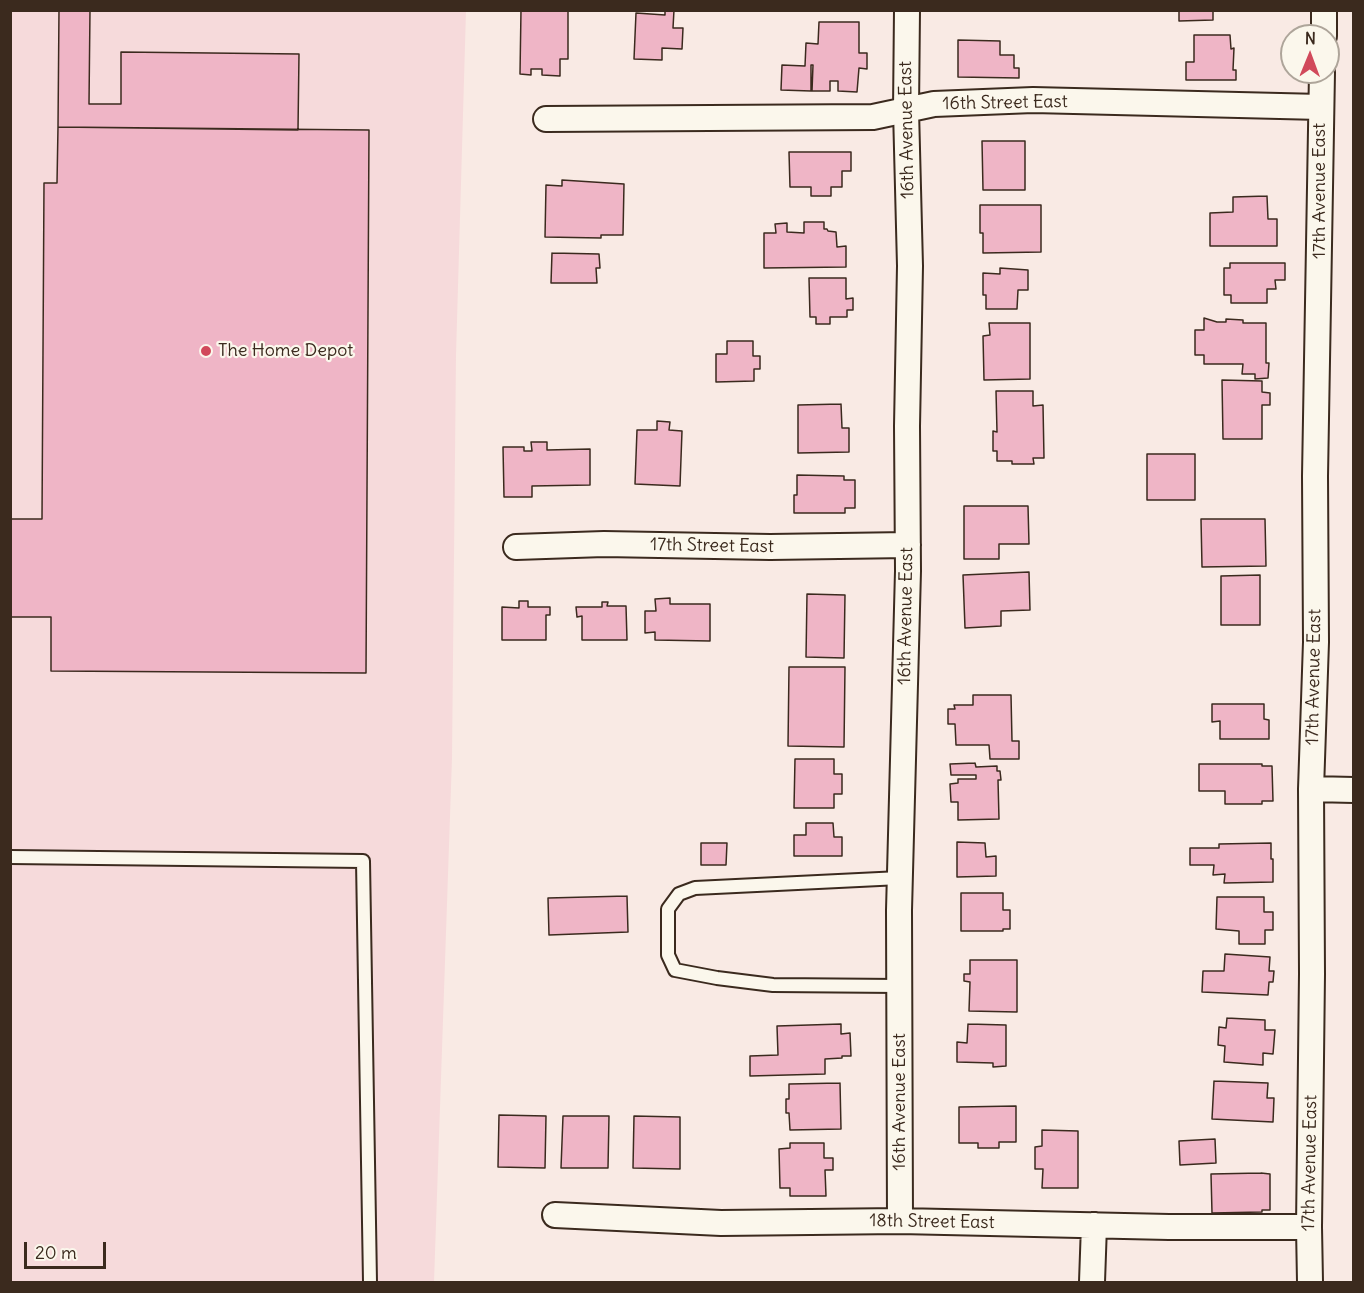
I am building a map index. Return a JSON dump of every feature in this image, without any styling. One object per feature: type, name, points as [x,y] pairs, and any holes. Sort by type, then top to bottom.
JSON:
[{"type":"street","name":"16th Avenue East","points":[[900,1221],[900,878],[908,545],[907,426],[910,266],[906,110],[907,10]]},
{"type":"street","name":"17th Avenue East","points":[[1310,1282],[1311,789],[1316,642],[1315,476],[1322,84]]},
{"type":"street","name":"16th Street East","points":[[546,119],[873,117],[934,104],[1033,100],[1321,107]]},
{"type":"street","name":"17th Street East","points":[[516,548],[604,544],[770,547],[908,545]]},
{"type":"street","points":[[1311,789],[1353,790]]},
{"type":"street","name":"18th Street East","points":[[555,1215],[721,1223],[900,1221],[1169,1227],[1309,1227]]},
{"type":"street","points":[[1092,1282],[1094,1225]]},
{"type":"lane","points":[[10,857],[363,861],[370,1282]]},
{"type":"lane","points":[[899,986],[773,985],[675,970],[668,955],[668,909],[679,894],[695,888],[900,878]]},
{"type":"shaded area","points":[[10,11],[466,11],[456,355],[452,758],[434,1282],[11,1282]]},
{"type":"building","points":[[59,10],[90,10],[89,104],[121,104],[121,52],[299,54],[298,130],[58,127]]},
{"type":"building","points":[[521,10],[568,10],[568,59],[560,59],[560,76],[542,75],[542,69],[531,69],[531,75],[520,74]]},
{"type":"building","points":[[665,10],[674,10],[673,28],[683,28],[682,49],[662,48],[662,60],[634,59],[636,13],[665,15]]},
{"type":"building","points":[[1179,10],[1213,10],[1213,20],[1179,21]]},
{"type":"building","points":[[819,22],[859,22],[859,53],[867,53],[867,69],[859,68],[857,92],[838,91],[838,81],[830,81],[830,91],[812,91],[813,65],[811,65],[811,91],[781,90],[782,65],[805,66],[806,43],[818,44]]},
{"type":"building","points":[[1194,35],[1230,35],[1231,49],[1234,48],[1233,70],[1236,70],[1236,80],[1186,80],[1186,62],[1194,62]]},
{"type":"building","points":[[958,40],[1000,41],[1000,55],[1014,55],[1014,68],[1019,68],[1019,78],[958,77]]},
{"type":"building","name":"The Home Depot","points":[[58,127],[369,130],[366,673],[51,671],[51,617],[10,617],[10,519],[42,519],[44,183],[57,183]]},
{"type":"building","points":[[982,141],[1025,141],[1025,190],[983,190]]},
{"type":"building","points":[[789,152],[851,152],[851,171],[842,171],[842,187],[831,187],[831,196],[811,196],[811,187],[790,187]]},
{"type":"building","points":[[562,180],[624,184],[623,235],[601,235],[601,238],[545,237],[546,185],[562,186]]},
{"type":"building","points":[[1267,196],[1268,219],[1277,219],[1277,246],[1210,246],[1210,213],[1233,212],[1233,197]]},
{"type":"building","points":[[980,205],[1041,205],[1041,252],[983,253]]},
{"type":"building","points":[[804,222],[824,222],[824,229],[836,232],[837,247],[846,246],[846,267],[764,268],[764,233],[776,233],[775,224],[787,223],[787,232],[804,233]]},
{"type":"building","points":[[552,253],[599,254],[600,268],[596,268],[597,283],[551,283]]},
{"type":"building","points":[[1230,263],[1285,263],[1285,280],[1275,280],[1276,289],[1267,289],[1267,303],[1231,303],[1231,295],[1224,295],[1224,268],[1230,268]]},
{"type":"building","points":[[1000,268],[1028,270],[1028,290],[1018,290],[1017,309],[986,309],[986,295],[983,295],[983,273],[1000,274]]},
{"type":"building","points":[[809,278],[846,278],[846,299],[853,298],[853,310],[847,310],[847,317],[830,317],[830,324],[816,324],[816,317],[810,317]]},
{"type":"building","points":[[1204,318],[1217,322],[1226,322],[1226,319],[1243,320],[1243,323],[1266,323],[1268,378],[1255,379],[1255,374],[1242,374],[1243,364],[1204,364],[1204,355],[1195,355],[1195,330],[1204,330]]},
{"type":"building","points":[[989,323],[1030,323],[1030,379],[984,380],[983,336],[990,335]]},
{"type":"building","points":[[727,341],[753,341],[753,356],[760,356],[760,369],[754,369],[754,381],[716,382],[716,354],[727,354]]},
{"type":"building","points":[[1222,380],[1262,381],[1262,392],[1270,393],[1270,405],[1262,405],[1262,439],[1223,439]]},
{"type":"building","points":[[996,391],[1033,391],[1033,406],[1043,405],[1044,458],[1033,458],[1034,464],[997,461],[997,451],[993,451],[993,431],[997,432]]},
{"type":"building","points":[[841,404],[842,428],[849,428],[849,452],[798,453],[798,405]]},
{"type":"building","points":[[657,421],[670,422],[669,430],[682,431],[680,486],[635,484],[637,430],[657,430]]},
{"type":"building","points":[[531,442],[547,442],[547,450],[590,449],[590,485],[532,486],[532,497],[504,497],[503,447],[524,447],[524,451],[532,451]]},
{"type":"building","points":[[1147,454],[1195,454],[1195,500],[1147,500]]},
{"type":"building","points":[[797,475],[844,476],[844,480],[855,480],[855,508],[845,508],[845,513],[794,513]]},
{"type":"building","points":[[964,506],[1028,506],[1029,544],[999,544],[999,559],[964,559]]},
{"type":"building","points":[[1201,519],[1265,519],[1266,566],[1202,567]]},
{"type":"building","points":[[1029,572],[1030,610],[1001,611],[1001,626],[965,628],[963,575]]},
{"type":"building","points":[[1260,575],[1260,625],[1221,625],[1221,576]]},
{"type":"building","points":[[807,594],[845,595],[844,658],[806,657]]},
{"type":"building","points":[[670,598],[670,604],[710,604],[710,641],[655,640],[655,632],[645,633],[645,611],[656,611],[655,599]]},
{"type":"building","points":[[519,601],[528,601],[528,607],[550,607],[550,615],[546,615],[546,640],[502,640],[502,607],[519,608]]},
{"type":"building","points":[[602,602],[608,602],[607,606],[626,606],[627,640],[582,640],[582,616],[577,617],[576,607],[602,607]]},
{"type":"building","points":[[789,667],[845,667],[844,747],[788,746]]},
{"type":"building","points":[[973,695],[1011,695],[1012,741],[1019,741],[1019,759],[990,759],[989,745],[956,745],[955,724],[948,724],[948,709],[955,709],[954,705],[973,705]]},
{"type":"building","points":[[1212,704],[1264,704],[1264,719],[1269,720],[1269,739],[1220,739],[1220,721],[1212,722]]},
{"type":"building","points":[[795,759],[834,759],[834,774],[842,774],[842,794],[834,794],[834,808],[794,808]]},
{"type":"building","points":[[975,763],[976,767],[997,766],[997,771],[1000,771],[1001,780],[998,780],[999,819],[958,820],[958,802],[951,802],[950,784],[958,783],[958,779],[976,779],[976,775],[951,775],[950,764]]},
{"type":"building","points":[[1199,764],[1272,766],[1273,801],[1262,801],[1262,804],[1225,804],[1225,791],[1199,791]]},
{"type":"building","points":[[806,823],[833,823],[834,837],[842,837],[842,856],[794,856],[794,835],[806,835]]},
{"type":"building","points":[[957,842],[985,843],[986,857],[996,856],[996,876],[957,877]]},
{"type":"building","points":[[701,843],[727,843],[726,865],[701,865]]},
{"type":"building","points":[[1271,843],[1273,882],[1224,883],[1225,874],[1213,875],[1214,865],[1190,865],[1190,848],[1219,848],[1219,844]]},
{"type":"building","points":[[961,893],[1003,893],[1003,910],[1010,910],[1010,929],[961,931]]},
{"type":"building","points":[[627,896],[628,932],[549,935],[548,898]]},
{"type":"building","points":[[1217,897],[1264,897],[1264,912],[1273,912],[1273,930],[1265,930],[1265,944],[1239,944],[1239,931],[1216,929]]},
{"type":"building","points":[[1225,954],[1270,957],[1269,971],[1274,971],[1273,982],[1269,982],[1268,995],[1202,992],[1203,971],[1224,971]]},
{"type":"building","points":[[970,960],[1017,960],[1017,1012],[969,1011],[970,982],[964,981],[964,974],[970,974]]},
{"type":"building","points":[[1227,1018],[1265,1020],[1265,1030],[1275,1030],[1273,1054],[1263,1053],[1263,1065],[1224,1062],[1225,1046],[1218,1045],[1219,1027],[1226,1028]]},
{"type":"building","points":[[841,1024],[841,1034],[850,1033],[851,1056],[825,1059],[825,1074],[750,1076],[750,1056],[778,1055],[777,1026]]},
{"type":"building","points":[[968,1024],[1006,1025],[1006,1066],[993,1067],[993,1063],[957,1062],[957,1042],[967,1043]]},
{"type":"building","points":[[1214,1081],[1268,1083],[1267,1098],[1274,1098],[1273,1122],[1212,1119]]},
{"type":"building","points":[[840,1083],[841,1129],[790,1130],[789,1113],[786,1113],[789,1084]]},
{"type":"building","points":[[1016,1106],[1016,1142],[999,1142],[999,1148],[978,1148],[978,1143],[959,1143],[959,1107]]},
{"type":"building","points":[[499,1115],[546,1116],[545,1168],[498,1167]]},
{"type":"building","points":[[563,1116],[609,1116],[608,1168],[561,1168]]},
{"type":"building","points":[[634,1116],[680,1117],[680,1169],[633,1168]]},
{"type":"building","points":[[1042,1130],[1078,1131],[1078,1188],[1042,1188],[1043,1169],[1035,1169],[1035,1147],[1042,1146]]},
{"type":"building","points":[[1215,1139],[1216,1163],[1180,1165],[1179,1141]]},
{"type":"building","points":[[790,1143],[824,1143],[824,1158],[833,1158],[833,1170],[825,1170],[826,1196],[790,1196],[790,1188],[780,1188],[779,1149],[790,1148]]},
{"type":"building","points":[[1211,1174],[1270,1174],[1270,1210],[1212,1213]]},
{"type":"place","name":"The Home Depot","points":[[206,351]]}]
